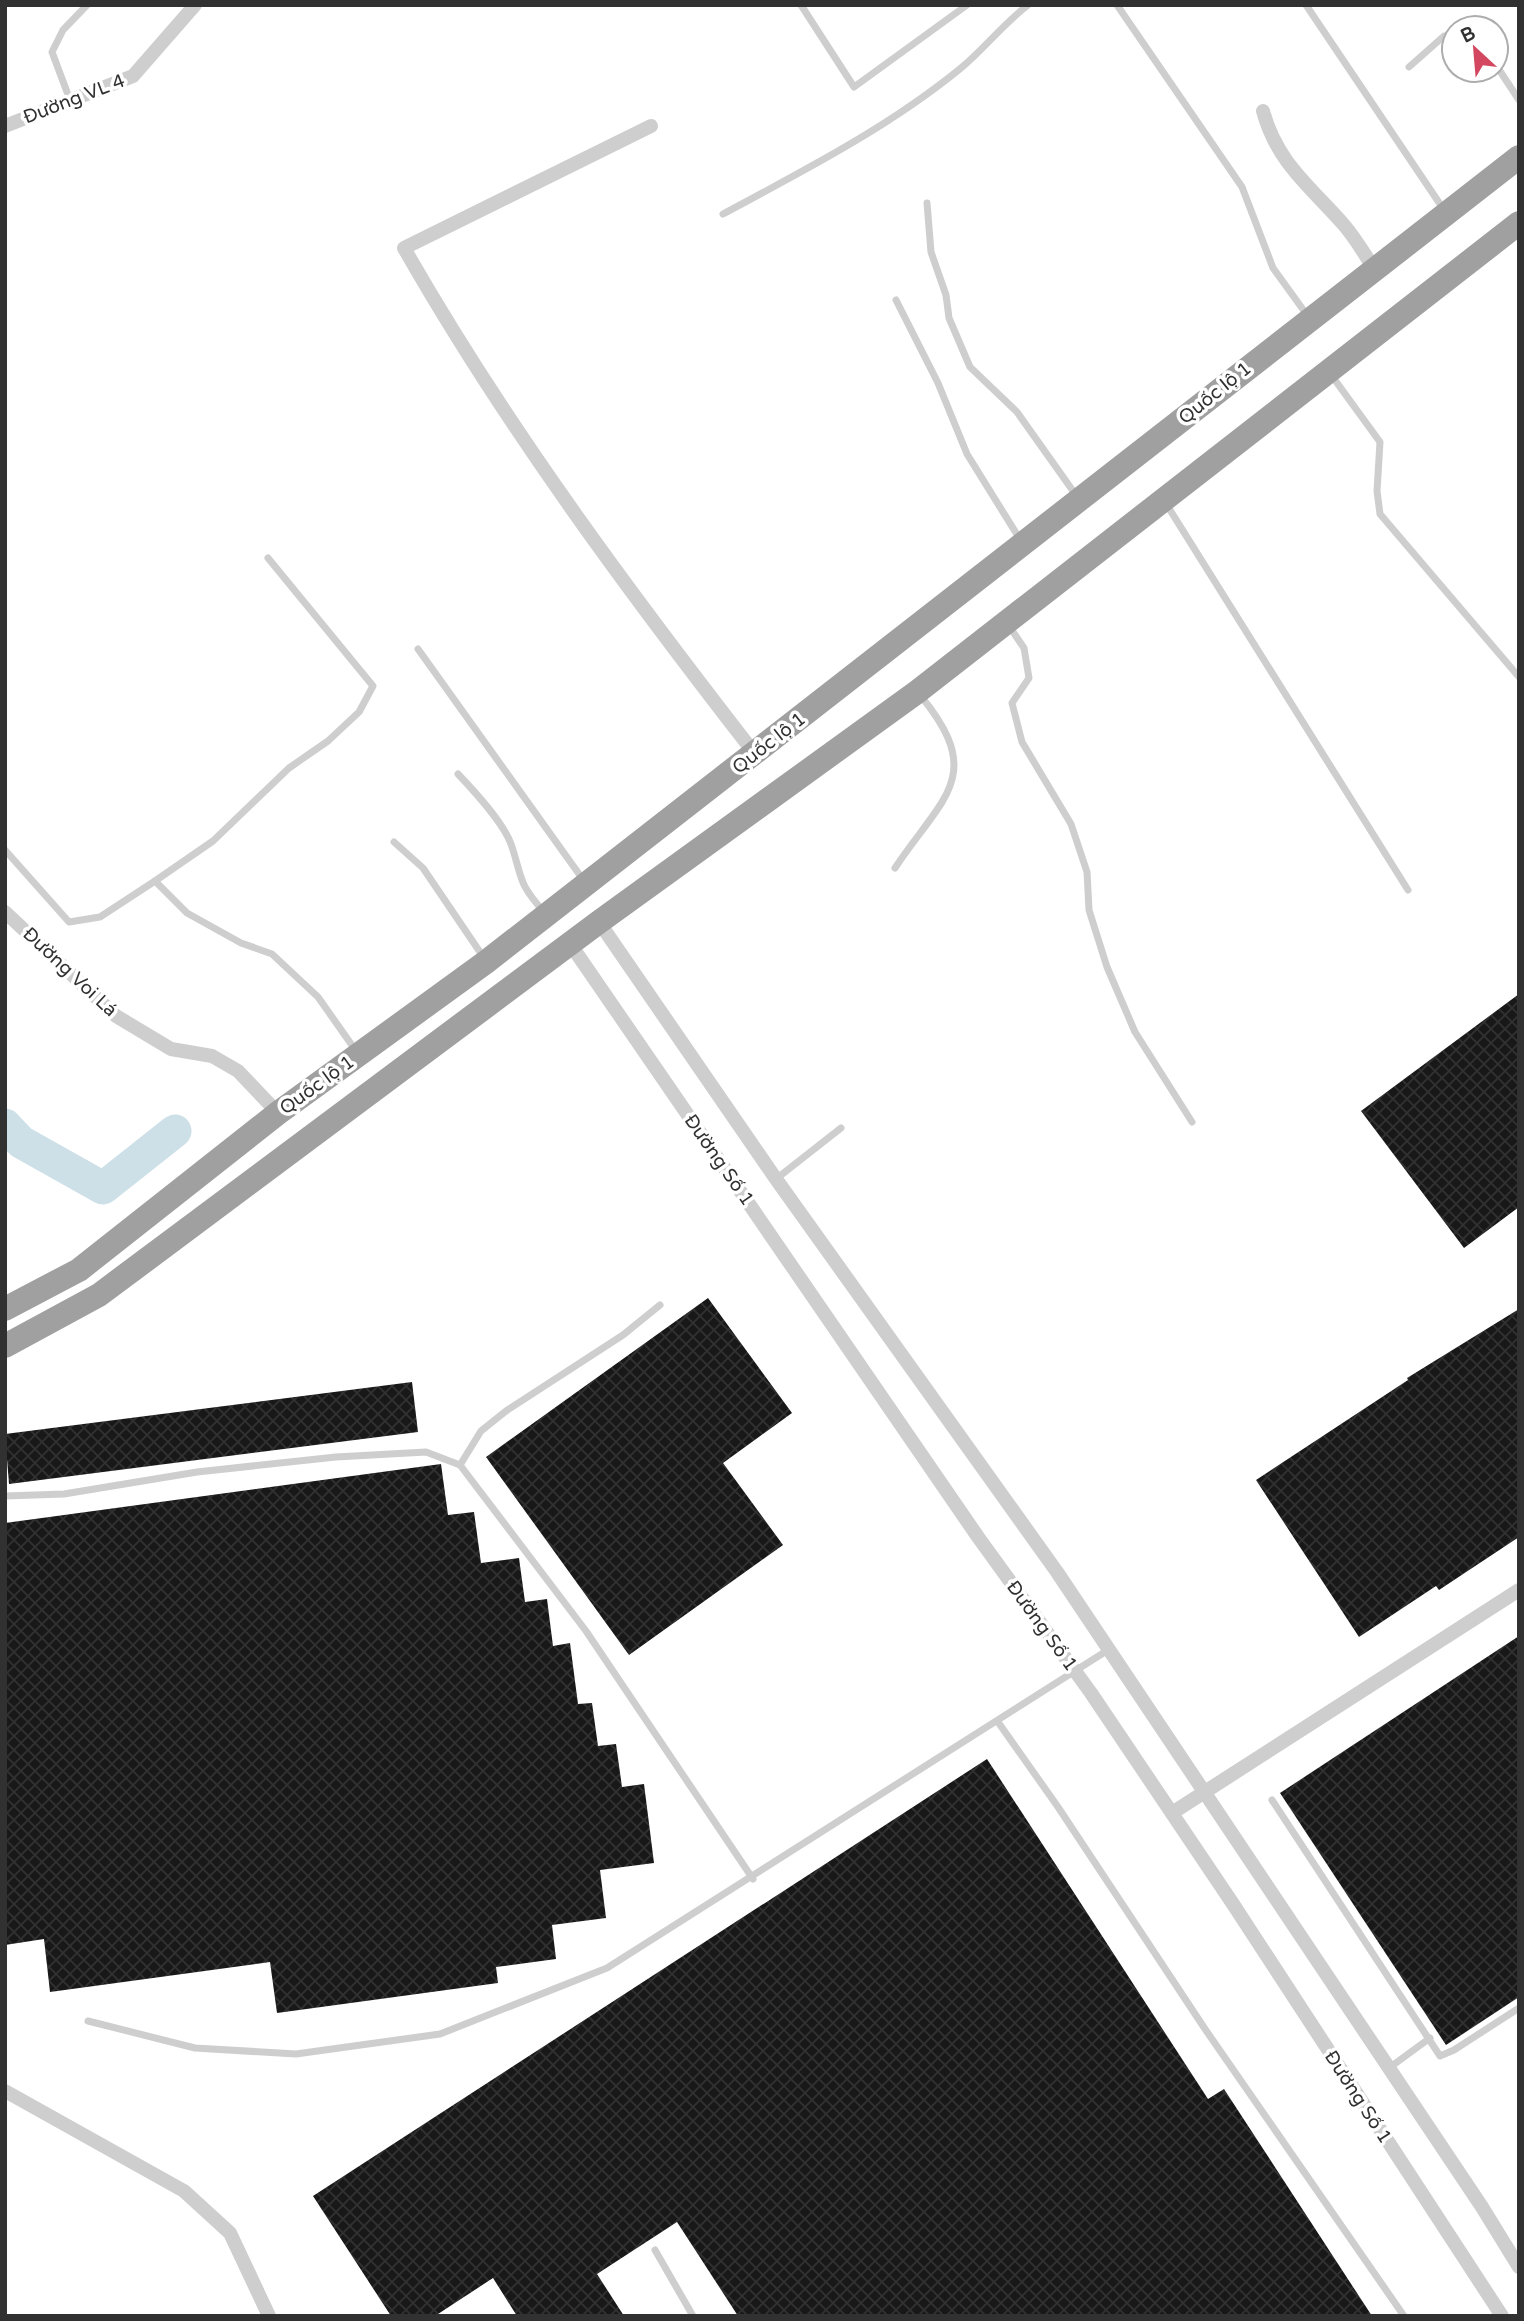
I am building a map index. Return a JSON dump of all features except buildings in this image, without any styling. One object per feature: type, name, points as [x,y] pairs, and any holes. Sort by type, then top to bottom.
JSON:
[{"type":"highway","name":"Quốc lộ 1","points":[[5,1309],[79,1270],[278,1113],[486,962],[1519,157]]},
{"type":"highway","name":"Quốc lộ 1","points":[[5,1346],[99,1295],[599,922],[918,692],[1327,370],[1519,223]]},
{"type":"highway","points":[[581,888],[599,922]]},
{"type":"highway","points":[[547,915],[571,945]]},
{"type":"street","name":"Đường VL 4","points":[[5,126],[133,76],[195,5]]},
{"type":"street","points":[[1264,111],[1269,131],[1284,162],[1346,228],[1376,270]]},
{"type":"street","points":[[651,126],[404,247],[439,309],[574,510],[755,754]]},
{"type":"street","name":"Đường Voi Lá","points":[[5,912],[116,1016],[171,1049],[212,1056],[238,1071],[278,1113]]},
{"type":"street","name":"Đường Số 1","points":[[599,922],[776,1179],[1057,1573],[1519,2267]]},
{"type":"street","name":"Đường Số 1","points":[[571,945],[1172,1813],[1502,2316]]},
{"type":"street","points":[[1172,1813],[1519,1590]]},
{"type":"street","points":[[5,2091],[184,2191],[230,2233],[269,2316]]},
{"type":"lane","points":[[70,101],[51,52],[63,30],[87,5]]},
{"type":"lane","points":[[801,5],[854,87],[967,5]]},
{"type":"lane","points":[[723,214],[843,151],[962,67],[1009,19],[1028,5]]},
{"type":"lane","points":[[1117,5],[1242,187],[1273,268],[1309,318]]},
{"type":"lane","points":[[1306,5],[1447,214]]},
{"type":"lane","points":[[1409,67],[1440,40]]},
{"type":"lane","points":[[1508,84],[1519,100]]},
{"type":"lane","points":[[927,203],[931,252],[946,295],[949,318],[970,367],[1017,412],[1080,501]]},
{"type":"lane","points":[[896,300],[938,383],[967,454],[1024,545]]},
{"type":"lane","points":[[1327,370],[1352,400],[1380,442],[1377,491],[1380,514],[1519,677]]},
{"type":"lane","points":[[1163,499],[1408,890]]},
{"type":"lane","points":[[5,849],[69,922],[100,916],[213,841],[289,768],[328,741],[359,712],[373,686],[268,558]]},
{"type":"lane","points":[[1006,622],[1024,648],[1029,678],[1012,703],[1022,742],[1071,824],[1087,872],[1089,910],[1107,967],[1135,1032],[1192,1122]]},
{"type":"lane","points":[[418,649],[581,888]]},
{"type":"lane","points":[[895,868],[947,797],[956,774],[949,737],[940,719],[918,692]]},
{"type":"lane","points":[[458,774],[477,794],[510,842],[523,889],[547,915]]},
{"type":"lane","points":[[394,842],[423,867],[486,962]]},
{"type":"lane","points":[[155,881],[187,913],[241,943],[272,954],[318,997],[359,1054]]},
{"type":"lane","points":[[776,1179],[841,1128]]},
{"type":"lane","points":[[460,1465],[481,1432],[506,1411],[623,1335],[660,1305]]},
{"type":"lane","points":[[5,1496],[64,1494],[197,1472],[336,1457],[426,1452],[460,1465],[586,1631],[753,1879]]},
{"type":"lane","points":[[88,2021],[195,2048],[296,2054],[440,2034],[607,1968],[753,1879],[1108,1650]]},
{"type":"lane","points":[[998,1722],[1404,2316]]},
{"type":"lane","points":[[1272,1800],[1440,2056],[1454,2050],[1519,2008]]},
{"type":"lane","points":[[1389,2068],[1430,2039]]},
{"type":"lane","points":[[654,2250],[693,2316]]},
{"type":"waterway","points":[[5,1125],[21,1142],[103,1188],[175,1131]]}]
